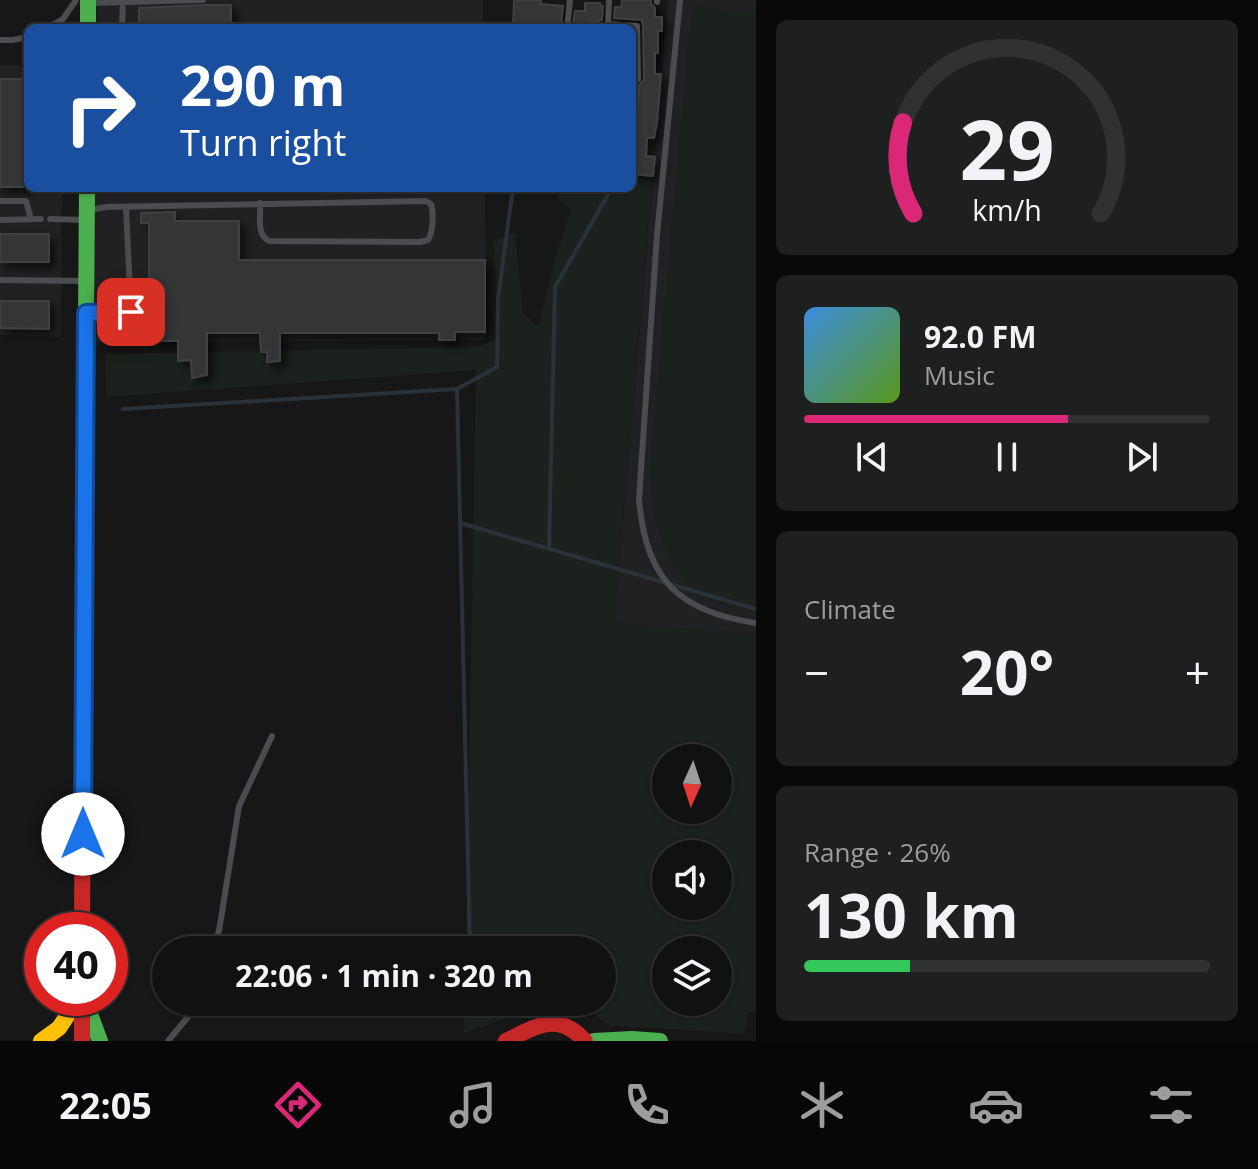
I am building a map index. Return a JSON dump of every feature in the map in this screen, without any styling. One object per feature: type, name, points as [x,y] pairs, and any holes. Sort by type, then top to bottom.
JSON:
[{"type":"street","points":[[84,1],[87,24]]},
{"type":"street","points":[[82,912],[87,192]]},
{"type":"street","points":[[41,1041],[52,1036],[69,1016]]},
{"type":"street","points":[[82,1016],[82,1041]]},
{"type":"street","points":[[90,1016],[100,1041]]},
{"type":"street","points":[[506,1041],[547,1023],[558,1022],[578,1031],[585,1041]]},
{"type":"street","points":[[594,1041],[660,1041]]},
{"type":"lane","points":[[54,24],[84,1],[203,0]]},
{"type":"lane","points":[[567,24],[570,0]]},
{"type":"lane","points":[[605,24],[609,0]]},
{"type":"lane","points":[[680,0],[657,235],[639,499],[641,522],[655,567],[675,593],[698,607],[730,619],[756,623]]},
{"type":"lane","points":[[122,24],[123,1]]},
{"type":"lane","points":[[636,26],[638,79]]},
{"type":"lane","points":[[0,40],[24,38]]},
{"type":"lane","points":[[13,40],[24,43]]},
{"type":"lane","points":[[0,201],[26,201],[31,219]]},
{"type":"lane","points":[[50,219],[86,216],[126,207],[260,203],[426,201],[433,209],[431,236],[420,242],[269,241],[261,233],[260,203]]},
{"type":"lane","points":[[86,313],[131,312],[126,207]]},
{"type":"lane","points":[[0,220],[41,219]]},
{"type":"lane","points":[[0,280],[86,281]]},
{"type":"lane","points":[[217,936],[239,806],[272,736]]},
{"type":"lane","points":[[168,1041],[188,1016]]},
{"type":"shaded area","points":[[97,0],[483,0],[483,24],[96,24]]},
{"type":"shaded area","points":[[668,0],[756,0],[756,634],[614,624]]},
{"type":"shaded area","points":[[695,7],[756,12],[756,614],[695,597],[677,573],[662,540],[654,515],[649,472],[691,14]]},
{"type":"shaded area","points":[[0,65],[24,65],[24,192],[62,192],[61,337],[0,335]]},
{"type":"shaded area","points":[[636,120],[657,122],[614,623],[756,634],[756,1012],[749,1012],[744,1034],[607,1025],[596,1016],[616,1016],[616,936],[466,936],[476,370],[106,397],[105,354],[478,347],[500,338],[493,241],[515,232],[523,314],[538,326],[571,209],[557,199],[559,192],[636,192]]},
{"type":"shaded area","points":[[94,192],[485,192],[486,340],[91,343]]},
{"type":"shaded area","points":[[465,1016],[514,1016],[464,1033]]},
{"type":"building","points":[[514,0],[541,0],[541,4],[563,6],[561,24],[513,24]]},
{"type":"building","points":[[622,0],[651,0],[655,17],[662,17],[662,31],[658,31],[658,53],[655,53],[655,74],[661,74],[657,122],[654,138],[647,138],[646,156],[655,157],[653,176],[636,174],[636,107],[639,85],[644,80],[642,20],[614,18],[615,7],[621,7]]},
{"type":"building","points":[[585,3],[600,3],[603,6],[602,20],[573,24],[575,11],[585,11]]},
{"type":"building","points":[[231,5],[231,24],[139,24],[139,8]]},
{"type":"building","points":[[0,79],[24,79],[24,187],[0,187]]},
{"type":"building","points":[[175,212],[175,221],[239,221],[239,260],[485,260],[485,332],[455,332],[455,340],[439,340],[439,333],[280,333],[280,361],[267,362],[267,352],[261,352],[260,333],[207,333],[207,375],[192,378],[191,360],[178,361],[178,341],[156,341],[155,333],[149,333],[149,223],[141,223],[141,213]]},
{"type":"building","points":[[0,234],[49,234],[49,262],[0,262]]},
{"type":"building","points":[[0,301],[49,301],[49,329],[0,328]]},
{"type":"waterway","points":[[457,389],[497,367],[498,298],[512,192]]},
{"type":"waterway","points":[[549,549],[555,287],[610,192]]},
{"type":"waterway","points":[[123,409],[457,389],[470,936]]},
{"type":"waterway","points":[[460,523],[756,609]]},
{"type":"traffic: fast","points":[[88,0],[88,24]]},
{"type":"traffic: fast","points":[[85,458],[87,192]]},
{"type":"traffic: fast","points":[[91,1016],[100,1041]]},
{"type":"traffic: fast","points":[[594,1041],[660,1041]]},
{"type":"traffic: slow","points":[[41,1041],[59,1028],[67,1016]]},
{"type":"traffic: jam","points":[[82,912],[85,458]]},
{"type":"traffic: jam","points":[[82,1016],[82,1041]]},
{"type":"traffic: jam","points":[[506,1041],[547,1024],[566,1026],[585,1041]]},
{"type":"route","points":[[83,834],[86,313],[131,312]]}]
